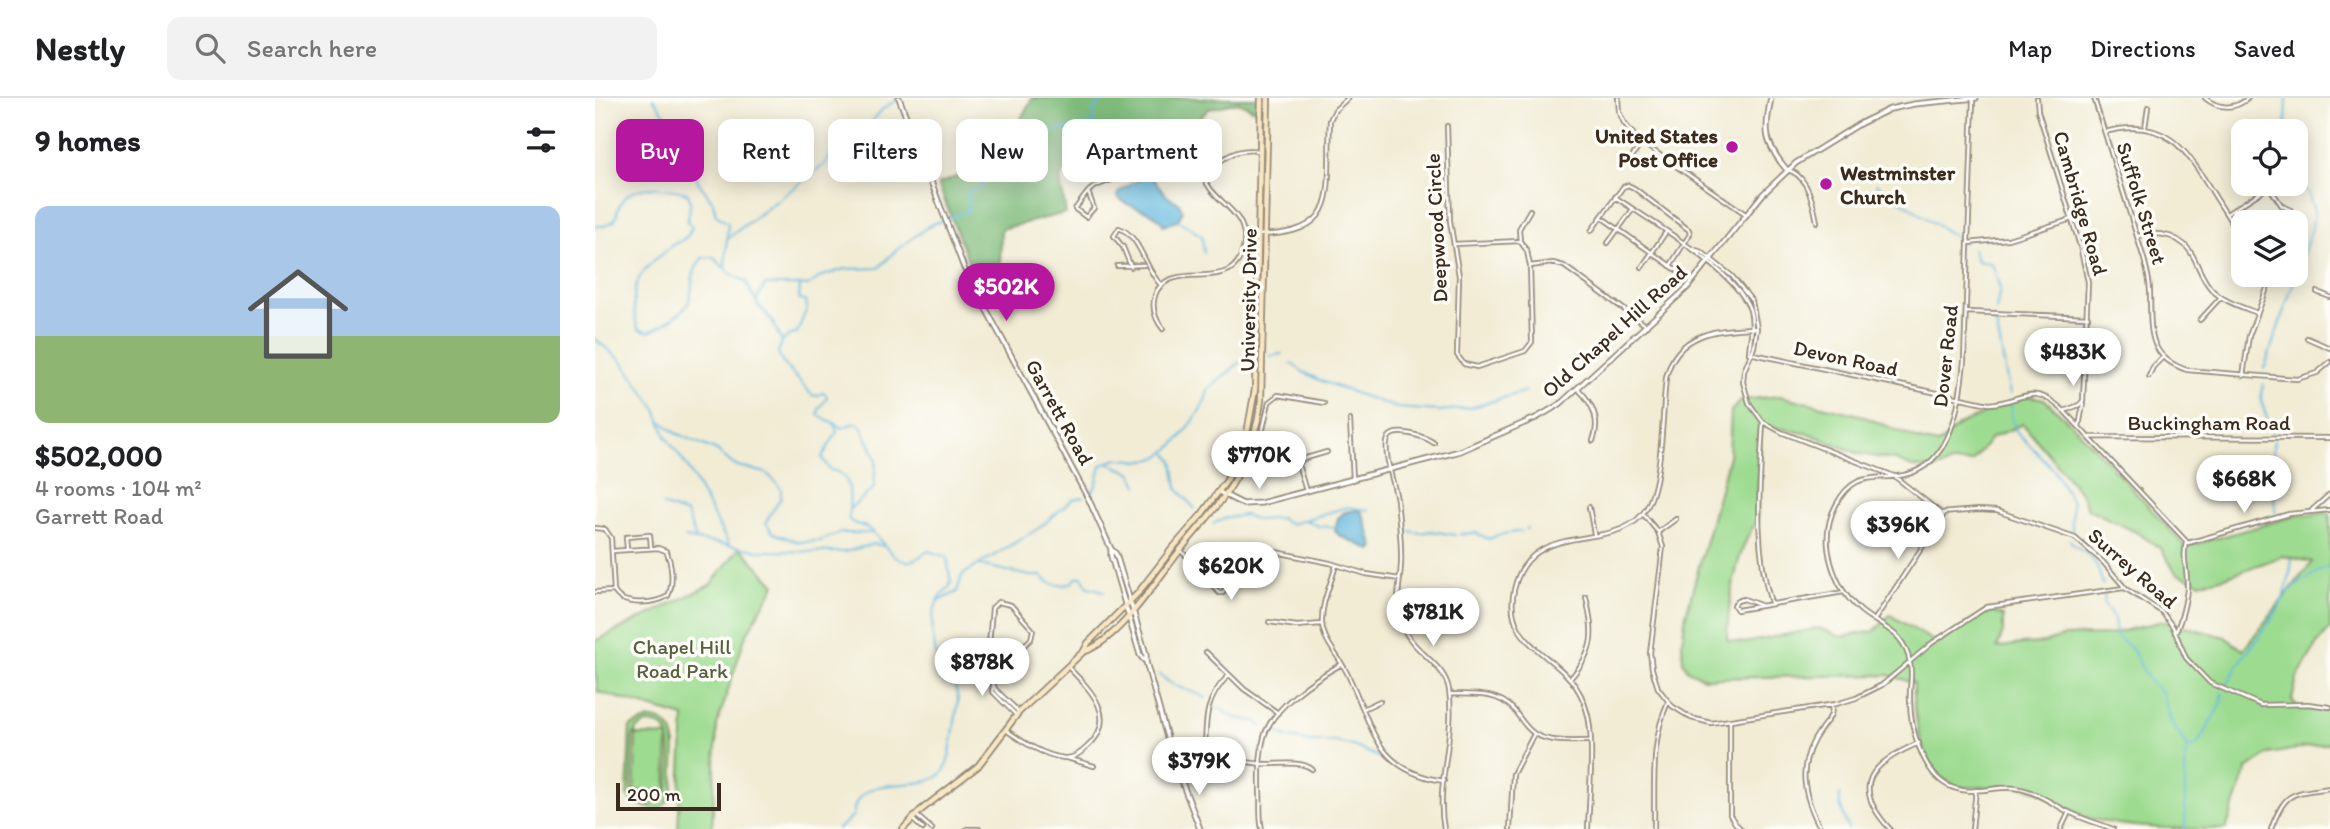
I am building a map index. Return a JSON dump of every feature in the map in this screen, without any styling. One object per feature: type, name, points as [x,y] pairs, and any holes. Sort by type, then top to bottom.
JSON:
[{"type":"main road","name":"University Drive","points":[[1221,493],[1250,427],[1254,401],[1261,98]]},
{"type":"main road","name":"University Drive","points":[[1221,493],[1244,462],[1260,413],[1268,98]]},
{"type":"main road","points":[[1083,652],[1093,649],[1129,616],[1221,493]]},
{"type":"main road","points":[[903,829],[914,817],[978,766],[1017,713],[1083,652],[1088,643],[1131,601],[1221,493]]},
{"type":"street","name":"Garrett Road","points":[[899,98],[947,226],[974,289],[1116,554],[1146,654],[1173,759],[1200,829]]},
{"type":"street","points":[[1244,234],[1284,234],[1299,229],[1314,220],[1324,207],[1329,188],[1330,120],[1335,110],[1348,98]]},
{"type":"street","points":[[1618,98],[1619,112],[1628,131],[1747,215]]},
{"type":"street","points":[[1771,98],[1766,126],[1767,139],[1787,170],[1792,171],[1804,184],[1811,197],[1817,222]]},
{"type":"street","name":"Old Chapel Hill Road","points":[[1221,493],[1249,505],[1353,480],[1468,449],[1552,410],[1688,289],[1763,194],[1787,170],[1883,112],[1915,104],[1974,98]]},
{"type":"street","name":"Dover Road","points":[[1910,661],[1905,646],[1897,635],[1861,611],[1844,592],[1835,575],[1829,553],[1828,533],[1834,508],[1843,494],[1857,482],[1867,477],[1894,476],[1918,470],[1939,453],[1951,428],[1959,398],[1964,361],[1974,98]]},
{"type":"street","name":"Cambridge Road","points":[[2037,98],[2038,111],[2072,219],[2088,282],[2083,401],[2079,427]]},
{"type":"street","name":"Suffolk Street","points":[[2094,98],[2150,285],[2150,331],[2155,346],[2163,356]]},
{"type":"street","points":[[2205,98],[2215,105],[2231,107],[2248,98]]},
{"type":"street","points":[[2145,128],[2148,107]]},
{"type":"street","name":"Deepwood Circle","points":[[1447,126],[1450,221],[1459,276],[1456,344],[1458,358],[1467,366],[1482,365],[1525,351],[1530,345],[1530,266],[1527,251],[1520,242]]},
{"type":"street","points":[[2105,132],[2145,128],[2166,135],[2184,149],[2231,222]]},
{"type":"street","points":[[1631,158],[1642,143]]},
{"type":"street","points":[[1222,158],[1238,150],[1260,150]]},
{"type":"street","points":[[1088,192],[1094,208],[1086,217],[1075,209],[1088,192],[1103,182]]},
{"type":"street","points":[[1163,329],[1153,310],[1153,299],[1161,285],[1179,277],[1207,277],[1225,272],[1239,258],[1243,248],[1244,234],[1238,215],[1211,192],[1205,182]]},
{"type":"street","points":[[1591,231],[1623,187],[1628,185],[1686,226],[1690,234],[1670,266]]},
{"type":"street","points":[[2123,190],[2129,189]]},
{"type":"street","points":[[2226,214],[2253,196]]},
{"type":"street","points":[[2274,196],[2281,206],[2291,210]]},
{"type":"street","points":[[1615,197],[1732,276],[1747,292],[1755,309],[1757,328],[1754,347],[1749,353]]},
{"type":"street","points":[[1608,243],[1633,209]]},
{"type":"street","points":[[1454,244],[1520,242],[1519,226],[1529,210]]},
{"type":"street","points":[[1601,217],[1685,276]]},
{"type":"street","points":[[1968,243],[2008,239],[2072,219]]},
{"type":"street","points":[[1131,267],[1123,247],[1114,236],[1119,228],[1129,235],[1161,285]]},
{"type":"street","points":[[1642,267],[1666,232]]},
{"type":"street","points":[[2137,236],[2158,233],[2183,243],[2194,256],[2205,281],[2221,297],[2257,313]]},
{"type":"street","points":[[1711,262],[1742,295],[1750,311],[1752,328],[1743,376],[1748,401],[1763,422],[1781,432],[1894,476],[1944,514],[1874,620]]},
{"type":"street","points":[[1530,266],[1550,263],[1565,266],[1647,326]]},
{"type":"street","points":[[1117,267],[1146,264]]},
{"type":"street","points":[[2243,376],[2247,343],[2267,287]]},
{"type":"street","points":[[2317,292],[2330,297]]},
{"type":"street","points":[[2200,320],[2221,297]]},
{"type":"street","points":[[1966,312],[2088,317]]},
{"type":"street","points":[[1588,829],[1590,741],[1587,712],[1570,679],[1529,645],[1522,635],[1514,614],[1514,590],[1520,573],[1538,552],[1558,542],[1624,528],[1643,514],[1654,494],[1656,484],[1666,378],[1670,364],[1685,345],[1704,334],[1718,330],[1757,328]]},
{"type":"street","points":[[2307,338],[2330,348]]},
{"type":"street","name":"Devon Road","points":[[1749,353],[1993,404],[2036,394],[2051,400],[2186,542]]},
{"type":"street","points":[[2149,376],[2163,356],[2187,370],[2302,379],[2317,373],[2330,362]]},
{"type":"street","points":[[1577,388],[1588,399],[1596,415],[1594,441]]},
{"type":"street","points":[[1324,403],[1277,395],[1269,402],[1257,456],[1258,464],[1264,468],[1298,464],[1303,459],[1327,452]]},
{"type":"street","points":[[2064,411],[2083,401]]},
{"type":"street","points":[[1350,420],[1353,480]]},
{"type":"street","points":[[1763,422],[1760,549],[1771,603]]},
{"type":"street","points":[[1434,443],[1427,438],[1399,432],[1392,434],[1388,440],[1398,515],[1401,551],[1398,603],[1404,632],[1443,674],[1450,694],[1442,812],[1444,829]]},
{"type":"street","name":"Buckingham Road","points":[[2089,437],[2330,438]]},
{"type":"street","points":[[1298,464],[1306,491]]},
{"type":"street","points":[[2312,510],[2330,494]]},
{"type":"street","points":[[1589,507],[1594,534]]},
{"type":"street","points":[[2175,633],[2187,583],[2183,559],[2186,542],[2199,541],[2289,514],[2330,510]]},
{"type":"street","name":"Surrey Road","points":[[1944,514],[1997,511],[2071,537],[2092,550],[2124,588],[2173,620],[2183,653],[2206,680],[2261,705],[2308,704],[2330,707]]},
{"type":"street","points":[[1643,514],[1663,541],[1651,661],[1658,688],[1668,702],[1696,720],[1711,723],[1831,705],[1856,698],[1877,689],[1961,622],[1987,607],[2124,588]]},
{"type":"street","points":[[1658,532],[1676,519]]},
{"type":"street","points":[[595,528],[605,529],[610,534],[614,591],[618,598],[625,601],[658,600],[668,596],[671,586],[668,554],[662,549],[612,551]]},
{"type":"street","points":[[627,549],[626,537],[650,534],[651,548]]},
{"type":"street","name":"Garrett Road","points":[[1111,549],[1140,655],[1146,662]]},
{"type":"street","points":[[1180,550],[1221,594],[1226,589],[1230,576],[1202,565],[1198,567]]},
{"type":"street","points":[[1271,551],[1366,574],[1400,579]]},
{"type":"street","points":[[1336,565],[1324,606],[1322,624],[1326,640],[1342,664],[1375,738],[1393,761],[1417,775],[1444,781]]},
{"type":"street","points":[[1209,581],[1215,570]]},
{"type":"street","points":[[595,592],[614,591]]},
{"type":"street","points":[[1760,606],[1741,599],[1734,607],[1737,610],[1844,592]]},
{"type":"street","points":[[1570,679],[1585,661],[1592,643],[1586,597]]},
{"type":"street","points":[[1006,662],[989,645],[992,608],[998,602],[1011,605],[1033,630],[1031,639],[1006,662],[993,683],[997,692],[1017,713]]},
{"type":"street","points":[[2173,620],[2181,614]]},
{"type":"street","points":[[1269,622],[1297,626],[1322,624]]},
{"type":"street","points":[[1206,652],[1252,696],[1277,713]]},
{"type":"street","points":[[1910,661],[1910,710],[1919,743],[1931,770],[1944,783],[1960,790],[2017,788],[2070,813],[2113,829]]},
{"type":"street","points":[[1262,829],[1260,764],[1264,735],[1277,713],[1319,678],[1342,664]]},
{"type":"street","points":[[1067,666],[1098,703],[1102,716],[1098,734],[1092,742],[1074,757],[1067,758]]},
{"type":"street","points":[[1205,757],[1209,704],[1215,690],[1229,675]]},
{"type":"street","points":[[1450,694],[1496,698],[1514,710],[1534,734],[1549,739],[1590,741]]},
{"type":"street","points":[[1363,709],[1380,701]]},
{"type":"street","points":[[1654,829],[1656,742],[1668,702]]},
{"type":"street","points":[[1821,829],[1808,803],[1803,774],[1806,755],[1831,716],[1831,705]]},
{"type":"street","points":[[1730,722],[1730,815],[1741,829]]},
{"type":"street","points":[[1005,729],[1041,751],[1094,766]]},
{"type":"street","points":[[1510,829],[1513,774],[1534,734]]},
{"type":"street","points":[[1890,829],[1870,800],[1867,789],[1870,778],[1883,763],[1919,743]]},
{"type":"street","points":[[1173,759],[1205,757],[1260,764],[1304,765],[1312,769]]},
{"type":"street","points":[[2271,829],[2286,798],[2297,793],[2330,788]]},
{"type":"street","points":[[1972,829],[1976,790]]},
{"type":"street","points":[[2061,829],[2070,813]]},
{"type":"street","points":[[914,817],[931,829]]},
{"type":"street","points":[[914,817],[923,829]]},
{"type":"street","points":[[967,829],[979,829]]},
{"type":"green space","points":[[1032,98],[1257,98],[1257,111],[1238,102],[1209,109],[1198,119],[1062,119],[1060,179],[1066,213],[1001,229],[1000,266],[973,273],[938,184],[956,177],[956,182],[1048,182],[1048,119],[1021,119]]},
{"type":"green space","points":[[1780,396],[1860,415],[1923,441],[1939,444],[1959,425],[2016,399],[2030,396],[2044,399],[2077,429],[2186,547],[2298,515],[2330,513],[2330,629],[2317,644],[2297,678],[2292,700],[2299,708],[2330,711],[2330,743],[2269,754],[2247,769],[2226,829],[2138,826],[2088,818],[2026,787],[1972,787],[1951,784],[1934,770],[1923,747],[1916,720],[1914,683],[1889,675],[1704,678],[1688,670],[1683,661],[1682,642],[1686,614],[1729,456],[1731,411],[1742,400]],"holes":[[[2023,424],[2080,492],[2088,509],[2138,533],[2161,549],[2176,573],[2200,583],[2283,556],[2312,562],[2243,650],[2225,637],[2163,621],[2107,635],[2064,636],[2044,643],[1997,648],[2003,632],[2003,616],[1989,610],[1937,643],[1890,615],[1875,631],[1841,637],[1819,628],[1744,643],[1727,640],[1731,594],[1739,562],[1757,521],[1760,425],[1810,434],[1859,454],[1896,460],[1912,467],[1935,469],[1952,463],[1972,462],[1991,438]]]},
{"type":"green space","name":"Chapel Hill Road Park","points":[[740,547],[775,585],[745,637],[717,725],[712,829],[678,829],[684,717],[598,692],[595,641],[710,585]]},
{"type":"green space","points":[[649,719],[656,720],[668,726],[674,736],[672,793],[663,806],[645,807],[627,796],[630,727]],"holes":[[[645,724],[661,726],[668,735],[670,765],[667,794],[662,800],[649,805],[637,800],[631,788],[633,737],[636,730]]]},
{"type":"green space","points":[[636,735],[668,736],[666,792],[634,791]]},
{"type":"water","points":[[1135,182],[1156,182],[1167,196],[1179,203],[1183,211],[1178,220],[1164,226],[1154,215],[1122,201],[1117,196]]},
{"type":"water","points":[[1345,512],[1362,512],[1374,547],[1371,550],[1335,531],[1338,518]]},
{"type":"water","points":[[982,653],[992,657],[996,667],[992,677],[982,681],[972,677],[968,667],[972,657]]},
{"type":"waterway","points":[[653,98],[679,134],[699,183],[713,202],[716,215],[728,223],[725,266]]},
{"type":"waterway","points":[[800,285],[807,286],[822,276],[845,269],[879,268],[894,252],[930,225],[968,211],[968,191],[982,187],[990,171],[997,165],[1028,150],[1051,133],[1061,129],[1080,130],[1093,123],[1093,110],[1108,98]]},
{"type":"waterway","points":[[2286,119],[2287,98]]},
{"type":"waterway","points":[[728,238],[825,164],[831,155],[837,153],[840,157],[847,152],[883,109],[897,100]]},
{"type":"waterway","points":[[1876,184],[1964,243]]},
{"type":"waterway","points":[[595,226],[604,226],[614,221],[622,201],[635,191],[653,188],[687,193],[690,203],[687,222],[692,226],[689,233],[644,270],[636,287],[634,306],[638,329],[649,332],[683,310],[689,301],[693,275],[698,265],[702,258],[713,257],[730,273],[746,282],[758,305],[772,320],[782,342],[778,352],[782,362],[812,395],[826,394],[827,398],[818,415],[834,423],[837,432],[822,457],[830,470],[839,472],[848,483],[849,520],[869,529],[900,560],[914,560],[928,551],[947,557],[951,584],[938,600],[932,623],[936,656],[949,666],[958,700],[947,765],[936,778],[888,785],[865,793],[856,803],[853,816],[838,829]]},
{"type":"waterway","points":[[2264,369],[2312,228],[2314,211],[2308,193]]},
{"type":"waterway","points":[[1178,220],[1202,236],[1204,253]]},
{"type":"waterway","points":[[1973,249],[1977,261],[1993,266],[2000,289],[1996,310]]},
{"type":"waterway","points":[[756,301],[765,285],[800,285],[799,299],[806,302],[807,308],[797,333],[782,342]]},
{"type":"waterway","points":[[1995,318],[2010,395]]},
{"type":"waterway","points":[[595,339],[621,360],[655,407],[666,437],[687,466],[729,545]]},
{"type":"waterway","points":[[1270,356],[1282,354]]},
{"type":"waterway","points":[[1091,492],[1096,486],[1101,466],[1121,459],[1149,460],[1167,451],[1194,420],[1208,390],[1240,362],[1250,357]]},
{"type":"waterway","points":[[1291,363],[1324,382],[1397,408],[1439,411],[1470,408],[1526,391]]},
{"type":"waterway","points":[[2263,383],[2261,401],[2272,433]]},
{"type":"waterway","points":[[2011,402],[2011,416],[2016,431],[2054,470],[2072,502],[2072,533]]},
{"type":"waterway","points":[[661,421],[676,433],[717,451],[734,465],[766,473],[775,481],[781,489],[781,498],[766,523],[773,533],[799,542],[819,541],[841,533],[872,533]]},
{"type":"waterway","points":[[835,423],[841,428],[855,423],[861,426],[876,458],[874,488],[851,508]]},
{"type":"waterway","points":[[2274,441],[2270,470],[2276,512]]},
{"type":"waterway","points":[[1167,453],[1173,461],[1177,488],[1195,509]]},
{"type":"waterway","points":[[1108,463],[1132,473],[1138,486]]},
{"type":"waterway","points":[[940,600],[957,592],[962,575],[1039,528],[1073,499],[1083,497]]},
{"type":"waterway","points":[[662,505],[687,514],[696,540]]},
{"type":"waterway","points":[[1213,524],[1222,519],[1244,515],[1258,520],[1281,518],[1291,524],[1347,507],[1369,510]]},
{"type":"waterway","points":[[1306,520],[1318,526],[1336,527]]},
{"type":"waterway","points":[[1408,531],[1455,535]]},
{"type":"waterway","points":[[1460,534],[1475,533],[1489,539],[1521,531]]},
{"type":"waterway","points":[[685,538],[762,551],[844,552],[874,544],[885,546]]},
{"type":"waterway","points":[[2070,540],[2094,562],[2103,585]]},
{"type":"waterway","points":[[2226,686],[2276,613],[2286,590],[2292,559]]},
{"type":"waterway","points":[[980,565],[1042,576],[1047,582],[1058,585],[1070,584],[1082,577],[1088,587],[1104,591]]},
{"type":"waterway","points":[[2287,593],[2330,565]]},
{"type":"waterway","points":[[2105,593],[2104,604],[2114,619],[2116,635],[2132,649],[2148,679],[2162,693],[2172,724],[2188,747]]},
{"type":"waterway","points":[[951,673],[970,671]]},
{"type":"waterway","points":[[1159,674],[1177,686],[1206,698]]},
{"type":"waterway","points":[[2189,747],[2197,745],[2222,702],[2222,693]]},
{"type":"waterway","points":[[1212,704],[1235,718],[1255,721],[1262,726]]},
{"type":"waterway","points":[[1272,730],[1289,738],[1353,746],[1383,759]]},
{"type":"waterway","points":[[2185,829],[2185,758],[2188,748]]},
{"type":"waterway","points":[[1840,795],[1840,805],[1848,829]]},
{"type":"place","name":"United States Post Office","points":[[1732,147]]},
{"type":"place","name":"Westminster Church","points":[[1826,184]]}]
